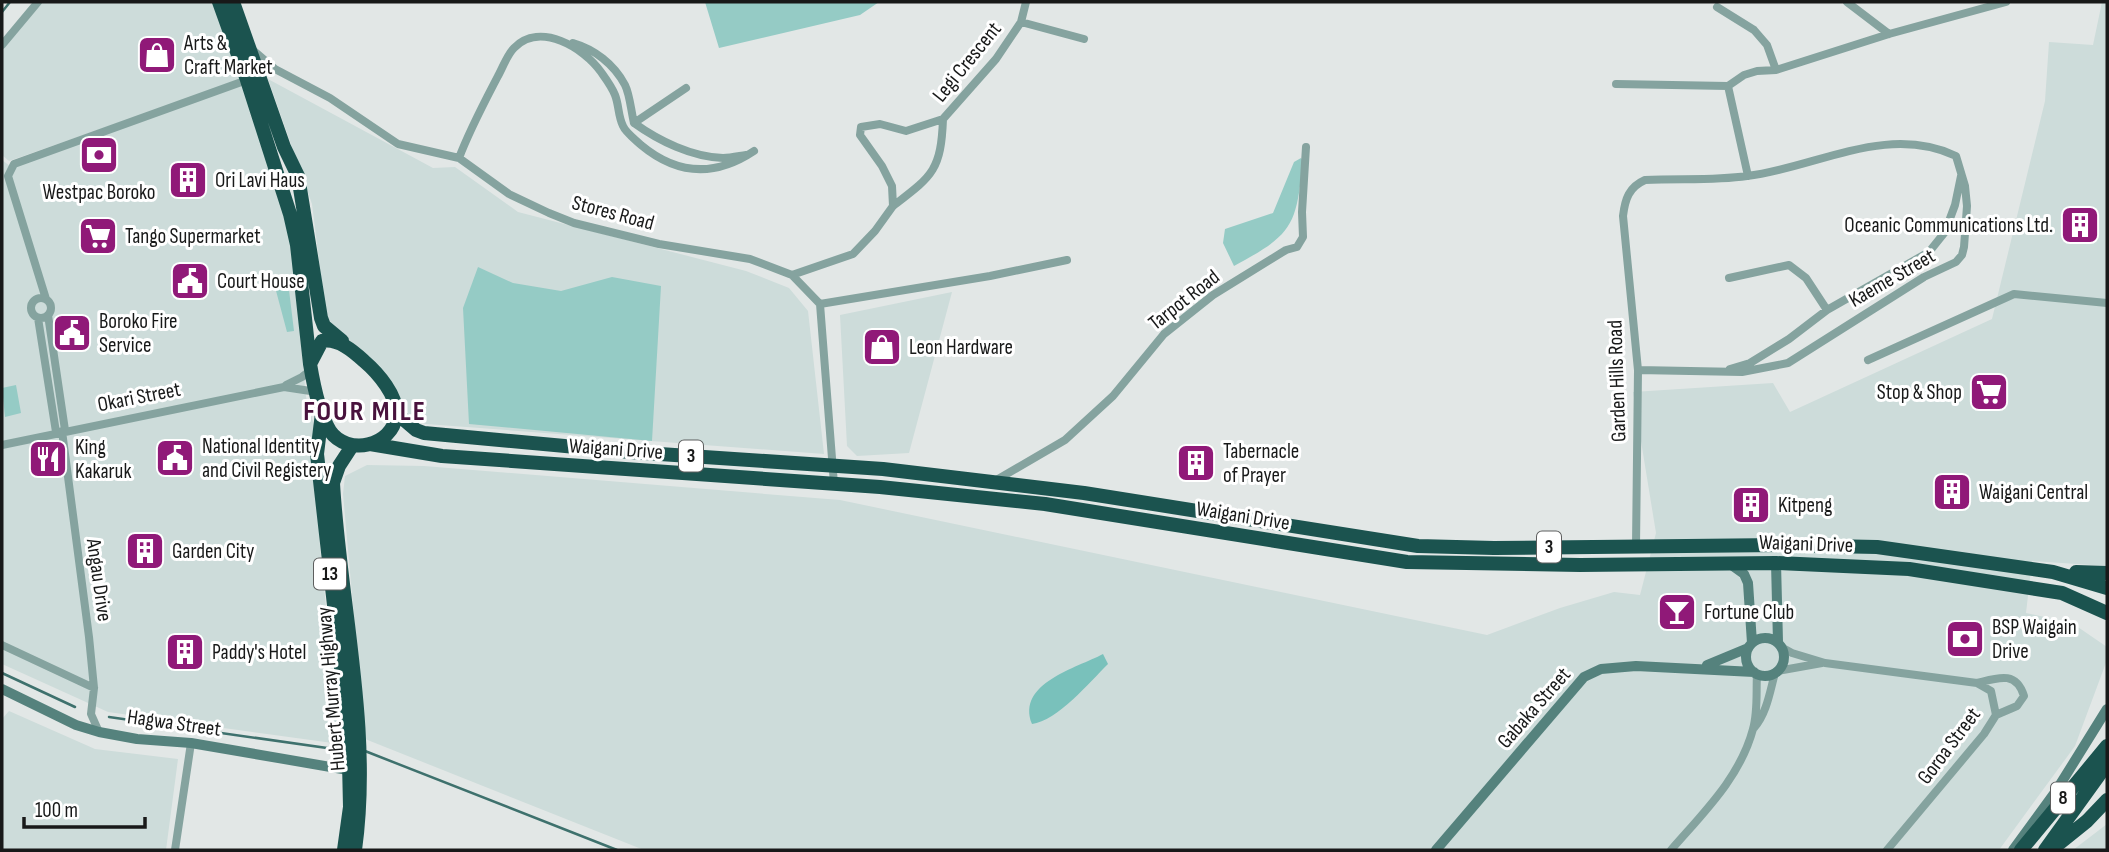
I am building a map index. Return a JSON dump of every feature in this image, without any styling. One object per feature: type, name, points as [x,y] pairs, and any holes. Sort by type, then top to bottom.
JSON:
[{"type":"highway","name":"13","points":[[219,2],[293,224],[302,280],[310,367],[317,392],[330,431],[343,443],[352,446]]},
{"type":"highway","points":[[233,2],[284,146],[298,176],[324,327],[369,365],[395,404],[397,413],[390,430],[382,438],[370,444],[352,446]]},
{"type":"highway","points":[[310,367],[322,341],[329,340],[351,348]]},
{"type":"highway","name":"Hubert Murray Highway","points":[[323,412],[317,454],[353,737]]},
{"type":"highway","name":"Waigani Drive","points":[[397,413],[416,430],[440,435],[630,452],[833,464],[1084,493],[1418,546],[1877,547],[2053,572],[2107,587]]},
{"type":"highway","name":"Waigani Drive","points":[[370,444],[442,456],[834,484],[1045,504],[1407,562],[1580,565],[1776,563],[1909,569],[2062,593],[2107,613]]},
{"type":"highway","name":"Hubert Murray Highway","points":[[344,850],[350,807],[356,696],[333,483],[339,466],[352,446]]},
{"type":"highway","points":[[1026,486],[1028,498],[1115,510],[1126,518]]},
{"type":"highway","points":[[1391,542],[1404,549],[1420,551],[1474,552],[1472,563]]},
{"type":"highway","points":[[1695,545],[1704,550],[1772,551],[1776,563]]},
{"type":"highway","points":[[1494,548],[1496,558],[1564,559],[1580,565]]},
{"type":"highway","points":[[2053,572],[2107,573]]},
{"type":"highway","name":"8","points":[[2023,847],[2107,746]]},
{"type":"highway","name":"Hubert Murray Highway","points":[[352,764],[360,816],[355,850]]},
{"type":"highway","name":"8","points":[[2045,850],[2107,764]]},
{"type":"highway","points":[[2050,850],[2087,821],[2107,800]]},
{"type":"street","points":[[2,45],[38,2]]},
{"type":"street","points":[[1026,2],[1021,22],[1084,38]]},
{"type":"street","points":[[1847,2],[1889,34]]},
{"type":"street","points":[[1616,84],[1728,86],[1751,73],[1776,70],[1889,34],[2004,2]]},
{"type":"street","points":[[1717,7],[1754,30],[1767,44],[1776,70]]},
{"type":"street","name":"Legi Crescent","points":[[893,206],[892,186],[882,166],[860,135],[861,127],[880,124],[906,131],[943,119],[996,59],[1021,22]]},
{"type":"street","points":[[459,158],[471,126],[513,49],[524,40],[541,37],[566,41],[591,48],[614,69],[626,86],[634,123],[656,139],[687,150],[723,158],[751,153],[738,162],[691,170],[665,163],[623,128],[615,93],[588,57],[566,41]]},
{"type":"street","name":"Stores Road","points":[[249,45],[261,59],[275,69],[330,98],[398,144],[459,158],[509,194],[574,223],[659,244],[750,259],[792,275],[820,304]]},
{"type":"street","points":[[38,318],[48,315],[51,306],[46,299],[8,176],[13,164],[247,80]]},
{"type":"street","points":[[1725,371],[1749,363],[1789,339],[1827,310],[1929,253],[1945,232],[1955,205],[1962,173],[1956,156],[1948,152],[1919,146],[1886,145],[1863,147],[1748,176],[1728,86]]},
{"type":"street","points":[[634,123],[686,88]]},
{"type":"street","points":[[792,275],[853,254],[875,231],[893,206],[934,171],[942,150],[943,119]]},
{"type":"street","name":"Tarpot Road","points":[[991,482],[1065,440],[1090,419],[1113,396],[1164,334],[1213,295],[1286,250],[1297,247],[1303,237],[1306,147]]},
{"type":"street","name":"Kaeme Street","points":[[1638,370],[1742,372],[1788,363],[1924,278],[1956,262],[1962,256],[1964,247],[1967,206],[1962,173]]},
{"type":"street","name":"Garden Hills Road","points":[[1636,546],[1638,370],[1623,216],[1628,193],[1635,184],[1645,180],[1748,176]]},
{"type":"street","points":[[834,484],[820,304],[990,276],[1068,260]]},
{"type":"street","points":[[1729,278],[1789,265],[1806,278],[1827,310]]},
{"type":"street","points":[[1868,360],[2014,294],[2107,303]]},
{"type":"street","points":[[46,299],[36,299],[31,304],[31,312],[38,318],[61,431]]},
{"type":"street","name":"Angau Drive","points":[[48,315],[94,688],[91,714],[99,732]]},
{"type":"street","name":"Okari Street","points":[[2,445],[284,387],[302,377],[310,367]]},
{"type":"street","name":"Okari Street","points":[[284,387],[317,392]]},
{"type":"street","points":[[1671,850],[1725,788],[1761,718],[1776,672],[1784,660],[1780,645],[1776,563]]},
{"type":"street","points":[[1730,564],[1744,574],[1748,583],[1750,646],[1747,661],[1755,673],[1754,728]]},
{"type":"street","points":[[1750,646],[1762,638],[1780,645]]},
{"type":"street","points":[[2,645],[94,688]]},
{"type":"street","name":"Goroa Street","points":[[1780,645],[1792,653],[1825,663],[1977,683],[1991,691],[1996,715],[1984,734],[1887,850]]},
{"type":"street","name":"Gabaka Street","points":[[1697,668],[1732,657],[1750,646]]},
{"type":"street","name":"Goroa Street","points":[[1776,672],[1825,663]]},
{"type":"street","name":"Gabaka Street","points":[[1436,850],[1584,677],[1601,668],[1613,667],[1697,668],[1755,673]]},
{"type":"street","points":[[1755,673],[1768,675],[1776,672]]},
{"type":"street","points":[[1977,683],[2001,677],[2012,680],[2021,687],[2024,696],[2017,706],[1996,715]]},
{"type":"street","name":"Hagwa Street","points":[[2,689],[76,725],[99,732],[137,739],[191,743],[352,764]]},
{"type":"street","points":[[2013,850],[2056,791],[2107,709]]},
{"type":"street","points":[[176,850],[191,743]]},
{"type":"shaded area","points":[[43,2],[213,2],[241,80],[9,161],[2,155],[2,49]]},
{"type":"shaded area","points":[[705,2],[879,2],[860,15],[719,48]]},
{"type":"shaded area","points":[[2102,2],[2107,2],[2107,566],[2032,561],[2026,613],[2072,623],[2107,647],[2107,660],[2075,746],[1999,850],[644,850],[365,739],[343,494],[345,476],[367,465],[424,466],[840,500],[1487,635],[1560,608],[1614,592],[1640,595],[1656,533],[1633,392],[1773,383],[1790,412],[1992,319],[2045,101],[2049,42],[2093,45]]},
{"type":"shaded area","points":[[268,79],[433,168],[455,167],[518,212],[746,271],[789,288],[808,311],[824,454],[426,424],[411,419],[392,383],[353,343],[327,325],[312,204]]},
{"type":"shaded area","points":[[248,83],[291,239],[306,397],[315,429],[320,548],[340,744],[108,712],[2,664],[2,160],[10,166]]},
{"type":"shaded area","points":[[1301,158],[1303,161],[1298,201],[1288,226],[1269,245],[1234,266],[1223,243],[1225,229],[1273,213],[1294,162]]},
{"type":"shaded area","points":[[478,267],[513,283],[561,291],[612,277],[661,286],[652,441],[469,424],[463,308]]},
{"type":"shaded area","points":[[288,282],[294,331],[287,332],[275,287]]},
{"type":"shaded area","points":[[952,292],[909,453],[857,456],[847,446],[840,315]]},
{"type":"shaded area","points":[[16,385],[21,413],[5,417],[2,388]]},
{"type":"shaded area","points":[[1103,654],[1108,664],[1083,690],[1052,716],[1032,724],[1029,710],[1033,698],[1041,688],[1065,671]]},
{"type":"shaded area","points":[[9,711],[95,749],[178,759],[166,850],[2,850],[2,719]]},
{"type":"shaded area","points":[[2107,824],[2107,850],[2073,850]]},
{"type":"waterway","points":[[2,12],[10,2]]},
{"type":"waterway","points":[[2,673],[75,707]]},
{"type":"waterway","points":[[109,717],[341,750]]},
{"type":"waterway","points":[[365,751],[617,850]]},
{"type":"place","name":"Arts & Craft Market","points":[[157,55]]},
{"type":"place","name":"Westpac Boroko","points":[[99,155]]},
{"type":"place","name":"Ori Lavi Haus","points":[[188,180]]},
{"type":"place","name":"Oceanic Communications Ltd.","points":[[2080,225]]},
{"type":"place","name":"Tango Supermarket","points":[[98,236]]},
{"type":"place","name":"Court House","points":[[190,281]]},
{"type":"place","name":"Boroko Fire Service","points":[[72,333]]},
{"type":"place","name":"Leon Hardware","points":[[882,347]]},
{"type":"place","name":"Stop & Shop","points":[[1989,392]]},
{"type":"place","name":"National Identity and Civil Registery","points":[[175,458]]},
{"type":"place","name":"King Kakaruk","points":[[48,459]]},
{"type":"place","name":"Tabernacle of Prayer","points":[[1196,463]]},
{"type":"place","name":"Waigani Central","points":[[1952,492]]},
{"type":"place","name":"Kitpeng","points":[[1751,505]]},
{"type":"place","name":"Garden City","points":[[145,551]]},
{"type":"place","name":"Fortune Club","points":[[1677,612]]},
{"type":"place","name":"BSP Waigain Drive","points":[[1965,639]]},
{"type":"place","name":"Paddy's Hotel","points":[[185,652]]},
{"type":"district","name":"FOUR MILE","points":[[365,411]]}]
